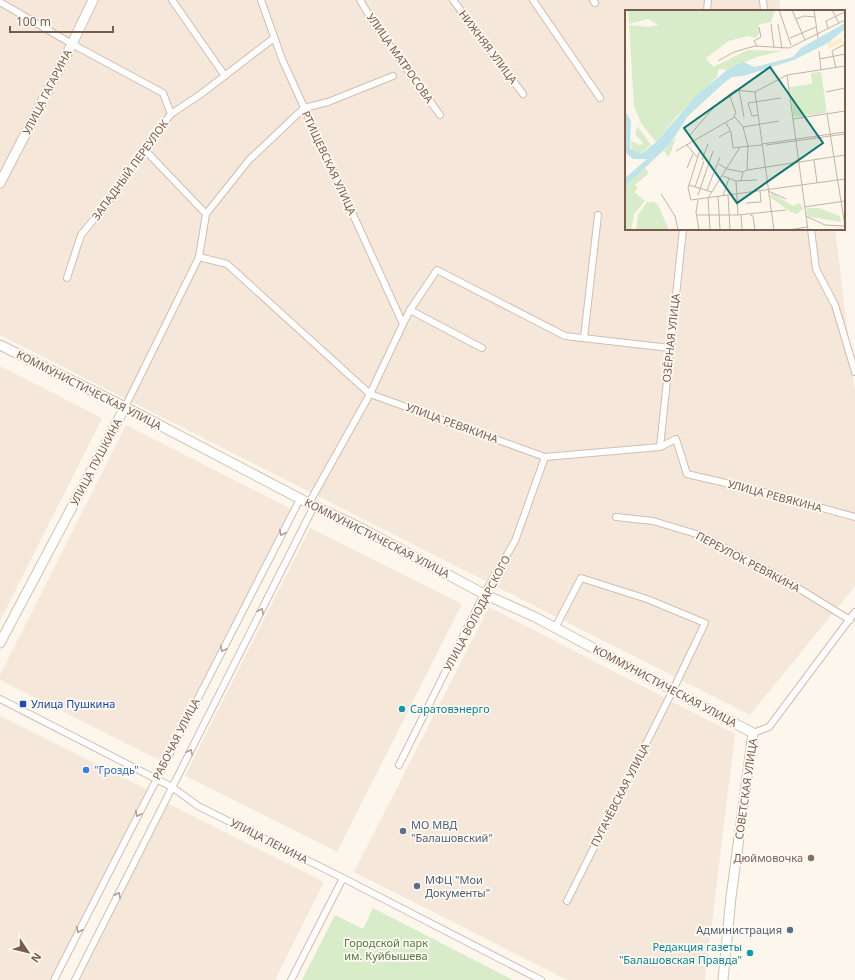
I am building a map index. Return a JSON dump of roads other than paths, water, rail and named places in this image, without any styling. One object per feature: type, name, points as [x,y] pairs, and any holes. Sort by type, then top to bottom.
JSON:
[{"type":"street","name":"УЛИЦА ГАГАРИНА","points":[[0,183],[72,44],[93,0]]},
{"type":"street","points":[[172,0],[225,76]]},
{"type":"street","name":"РТИЩЕВСКАЯ УЛИЦА","points":[[261,0],[282,59],[403,324]]},
{"type":"street","name":"УЛИЦА МАТРОСОВА","points":[[360,0],[373,22],[440,115]]},
{"type":"street","points":[[533,0],[600,98]]},
{"type":"street","points":[[707,10],[708,0]]},
{"type":"street","points":[[763,0],[764,10]]},
{"type":"street","name":"НИЖНЯЯ УЛИЦА","points":[[455,1],[523,94]]},
{"type":"street","points":[[0,2],[72,44],[163,93],[171,114]]},
{"type":"street","name":"ЗАПАДНЫЙ ПЕРЕУЛОК","points":[[67,278],[81,235],[108,202],[144,149],[171,114],[225,76],[274,38]]},
{"type":"street","points":[[198,257],[206,214],[249,160],[304,108],[328,102],[393,76]]},
{"type":"street","points":[[144,149],[206,214]]},
{"type":"street","points":[[584,338],[598,215]]},
{"type":"street","name":"ОЗЁРНАЯ УЛИЦА","points":[[660,447],[682,230]]},
{"type":"street","points":[[811,230],[816,269],[835,305],[855,372]]},
{"type":"street","name":"УЛИЦА РЕВЯКИНА","points":[[198,257],[227,264],[370,394],[545,457],[660,447],[676,439],[687,474],[760,491],[855,517]]},
{"type":"street","name":"УЛИЦА ПУШКИНА","points":[[0,642],[125,407],[198,257]]},
{"type":"street","points":[[311,505],[370,394],[410,310],[437,270],[565,336],[670,348]]},
{"type":"street","points":[[410,310],[482,348]]},
{"type":"street","name":"КОММУНИСТИЧЕСКАЯ УЛИЦА","points":[[0,345],[125,407],[311,505],[357,526],[484,594],[535,617],[753,733]]},
{"type":"street","name":"УЛИЦА ВОЛОДАРСКОГО","points":[[399,765],[484,594],[515,541],[545,457]]},
{"type":"street","name":"РАБОЧАЯ УЛИЦА","points":[[54,980],[300,499]]},
{"type":"street","name":"РАБОЧАЯ УЛИЦА","points":[[75,980],[311,505]]},
{"type":"street","name":"ПЕРЕУЛОК РЕВЯКИНА","points":[[616,517],[653,521],[703,536],[785,580],[850,620]]},
{"type":"street","name":"ПУГАЧЁВСКАЯ УЛИЦА","points":[[555,628],[581,578],[648,599],[705,624],[567,901]]},
{"type":"street","name":"СОВЕТСКАЯ УЛИЦА","points":[[723,980],[731,897],[753,733],[769,727],[855,612]]},
{"type":"street","name":"УЛИЦА ЛЕНИНА","points":[[0,699],[172,787],[198,806],[343,878],[541,980]]},
{"type":"street","points":[[291,980],[343,878]]},
{"type":"place","name":"Улица Пушкина","points":[[23,704]]},
{"type":"place","name":"Саратовэнерго","points":[[402,709]]},
{"type":"place","name":"\"Гроздь\"","points":[[86,770]]},
{"type":"place","name":"МО МВД \"Балашовский\"","points":[[403,831]]},
{"type":"place","name":"Дюймовочка","points":[[811,858]]},
{"type":"place","name":"МФЦ \"Мои Документы\"","points":[[417,886]]},
{"type":"place","name":"Администрация","points":[[790,930]]},
{"type":"place","name":"Редакция газеты \"Балашовская Правда\"","points":[[750,953]]},
{"type":"park label","name":"Городской парк им. Куйбышева","points":[[386,949]]}]
